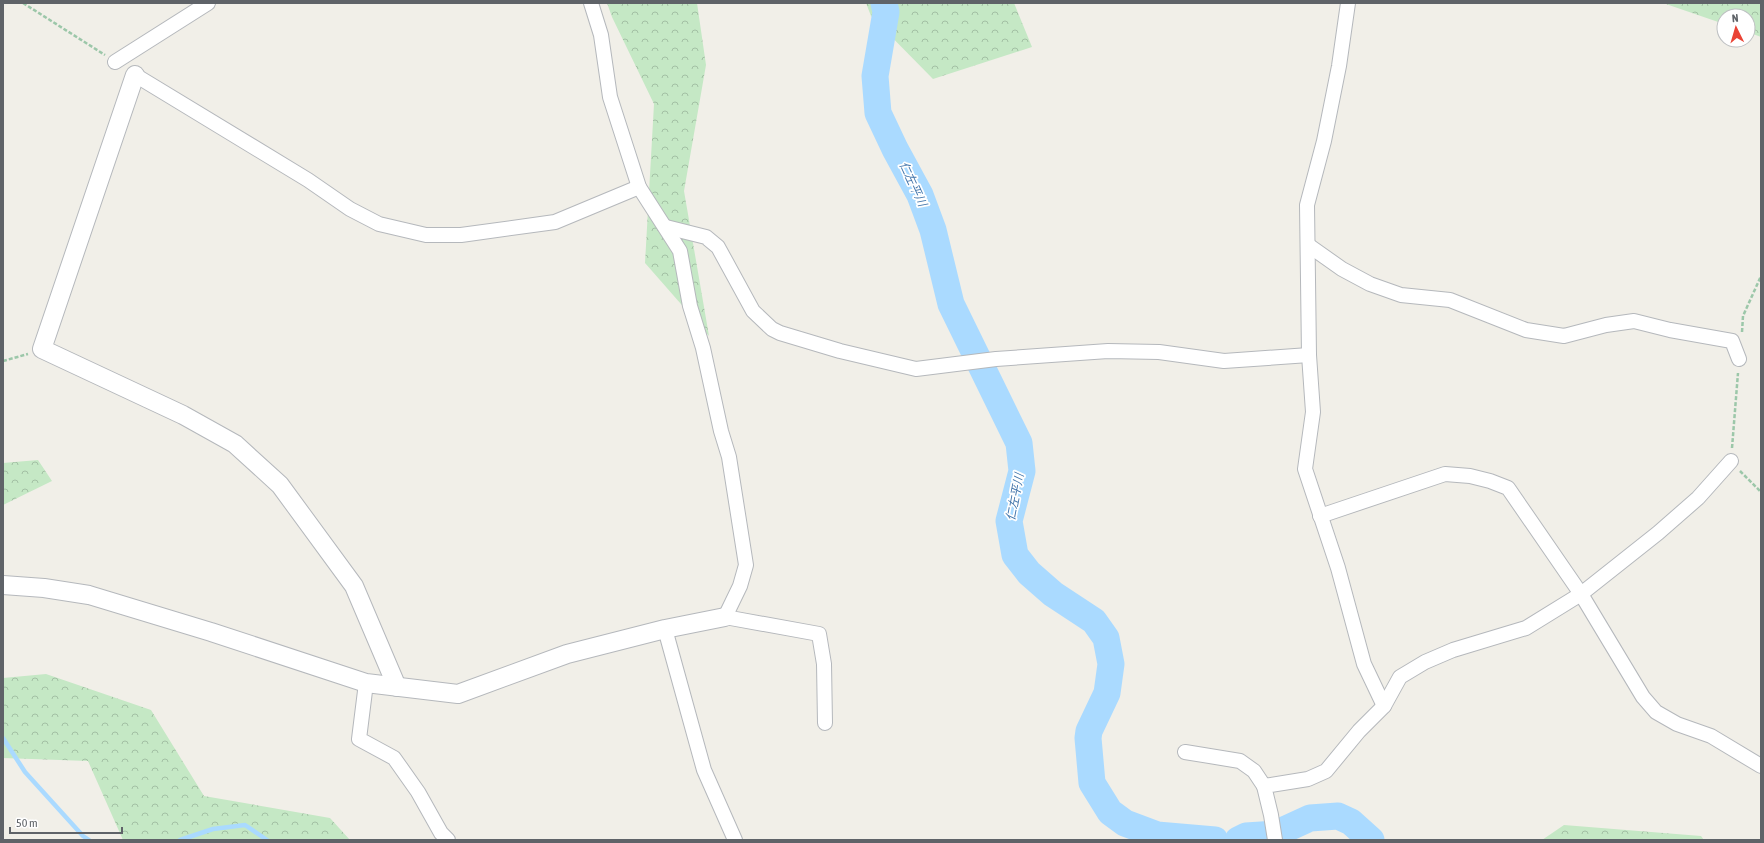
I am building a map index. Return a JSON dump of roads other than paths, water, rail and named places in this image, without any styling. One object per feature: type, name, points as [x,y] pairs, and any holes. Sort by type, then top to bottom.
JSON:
[{"type":"street","points":[[115,62],[208,3]]},
{"type":"street","points":[[591,3],[601,35],[610,97],[639,188],[666,227],[680,251],[690,306],[704,348],[729,457],[746,565],[740,586],[725,616]]},
{"type":"street","points":[[1348,3],[1339,66],[1324,140],[1306,205],[1309,354],[1313,412],[1305,469],[1338,568],[1364,664],[1384,706]]},
{"type":"street","points":[[397,687],[354,586],[280,485],[235,444],[183,415],[42,348],[136,74],[308,180],[350,209],[379,224],[426,235],[461,235],[555,222],[639,188]]},
{"type":"street","points":[[666,227],[706,237],[718,247],[753,310],[772,329],[780,333],[840,351],[916,369],[996,359],[1108,351],[1158,352],[1224,361],[1309,354]]},
{"type":"street","points":[[1308,245],[1342,270],[1370,284],[1401,294],[1450,300],[1526,330],[1564,336],[1606,325],[1634,321],[1670,330],[1732,342],[1739,359]]},
{"type":"street","points":[[1264,786],[1308,779],[1326,771],[1384,706],[1400,677],[1424,662],[1453,650],[1526,628],[1581,594],[1658,533],[1698,498],[1731,461]]},
{"type":"street","points":[[1320,516],[1446,474],[1470,476],[1490,481],[1508,488],[1581,594],[1643,698],[1656,712],[1678,724],[1711,736],[1761,766]]},
{"type":"street","points":[[3,585],[44,588],[88,595],[233,639],[366,683],[458,694],[567,654],[665,629],[725,616],[819,634],[824,664],[825,723]]},
{"type":"street","points":[[665,629],[704,770],[735,840]]},
{"type":"street","points":[[366,683],[359,739],[394,758],[418,792],[441,833],[448,840]]},
{"type":"street","points":[[1185,752],[1240,761],[1254,771],[1264,786],[1275,840]]},
{"type":"waterway","name":"仁左平川","points":[[884,3],[886,12],[875,76],[878,113],[895,149],[920,195],[933,230],[951,304],[1019,443],[1022,471],[1009,521],[1015,555],[1029,573],[1053,594],[1094,621],[1106,638],[1111,664],[1107,693],[1089,731],[1088,738],[1092,783],[1110,812],[1125,823],[1157,835],[1215,840]]},
{"type":"waterway","points":[[3,738],[25,772],[83,836],[89,840]]},
{"type":"waterway","name":"仁左平川","points":[[1238,840],[1246,836],[1275,834],[1310,818],[1338,816],[1351,822],[1371,840]]},
{"type":"waterway","points":[[180,840],[213,829],[245,825],[267,840]]}]
